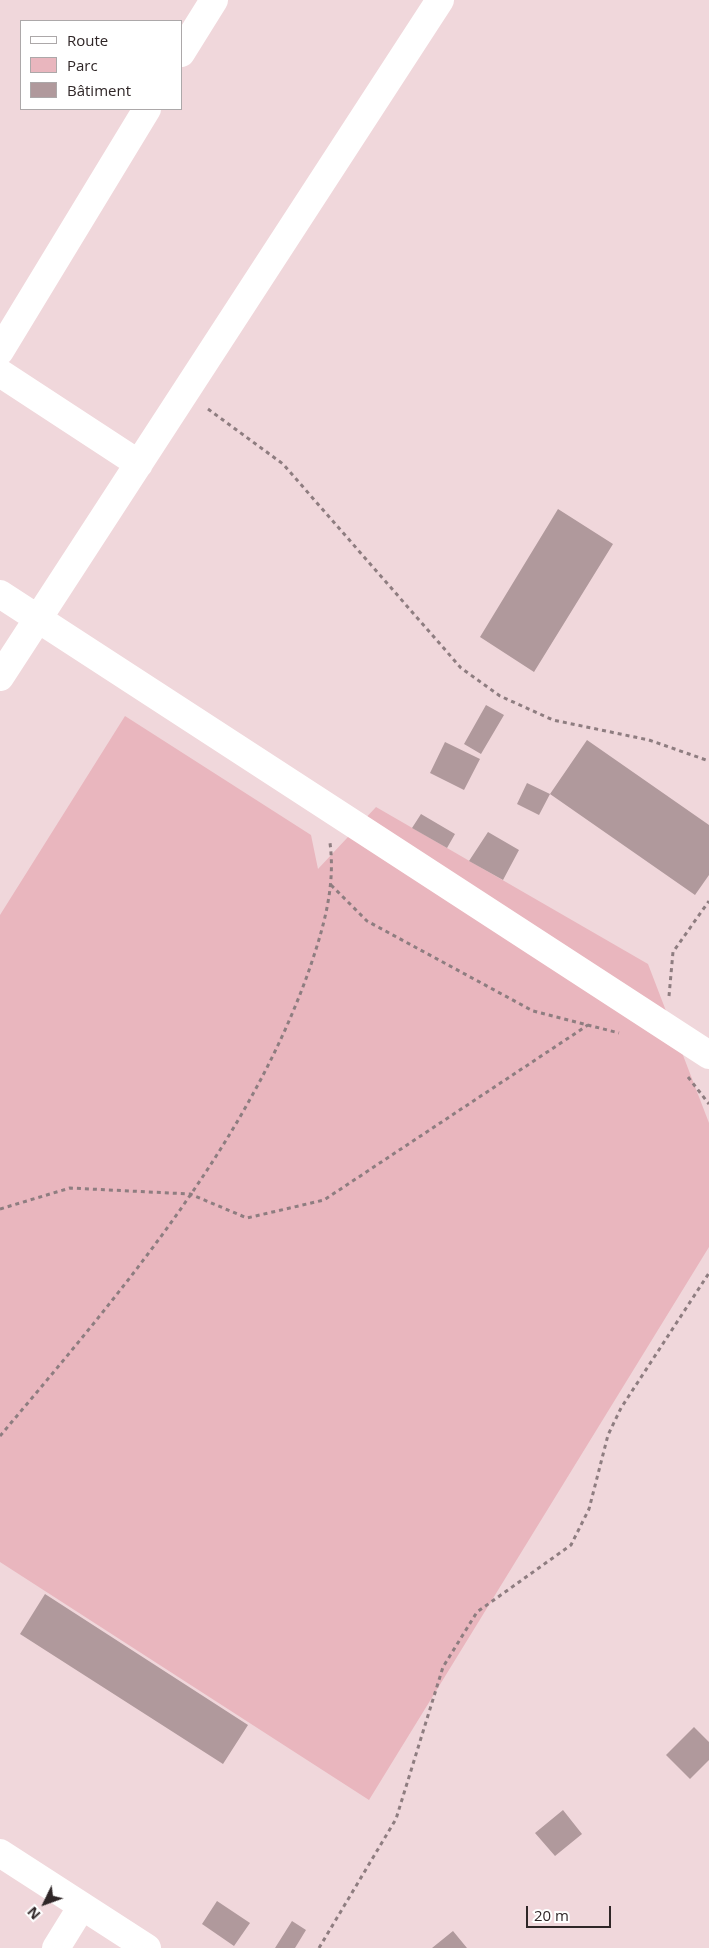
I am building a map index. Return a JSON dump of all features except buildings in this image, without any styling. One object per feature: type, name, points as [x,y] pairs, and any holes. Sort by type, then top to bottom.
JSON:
[{"type":"street","points":[[182,51],[214,0]]},
{"type":"street","points":[[0,677],[440,0]]},
{"type":"street","points":[[0,351],[147,110]]},
{"type":"street","points":[[0,373],[139,464]]},
{"type":"street","points":[[0,594],[709,1055]]},
{"type":"street","points":[[0,1853],[147,1948]]},
{"type":"street","points":[[56,1948],[82,1906]]},
{"type":"path","points":[[185,392],[283,464],[461,668],[500,696],[553,720],[649,740],[709,761]]},
{"type":"path","points":[[0,1436],[110,1306],[219,1154],[291,1018],[323,930],[333,868],[330,841]]},
{"type":"path","points":[[330,885],[367,921],[533,1011],[588,1024],[626,1036]]},
{"type":"path","points":[[674,1032],[669,994],[673,952],[709,901]]},
{"type":"path","points":[[0,1209],[70,1188],[190,1194],[247,1218],[324,1200],[588,1024]]},
{"type":"path","points":[[685,1073],[709,1104]]},
{"type":"path","points":[[319,1948],[396,1819],[443,1667],[477,1612],[571,1546],[589,1508],[608,1436],[620,1408],[709,1273]]},
{"type":"green space","points":[[125,716],[311,835],[318,869],[376,807],[648,964],[709,1123],[709,1247],[369,1800],[0,1562],[0,915]]}]
